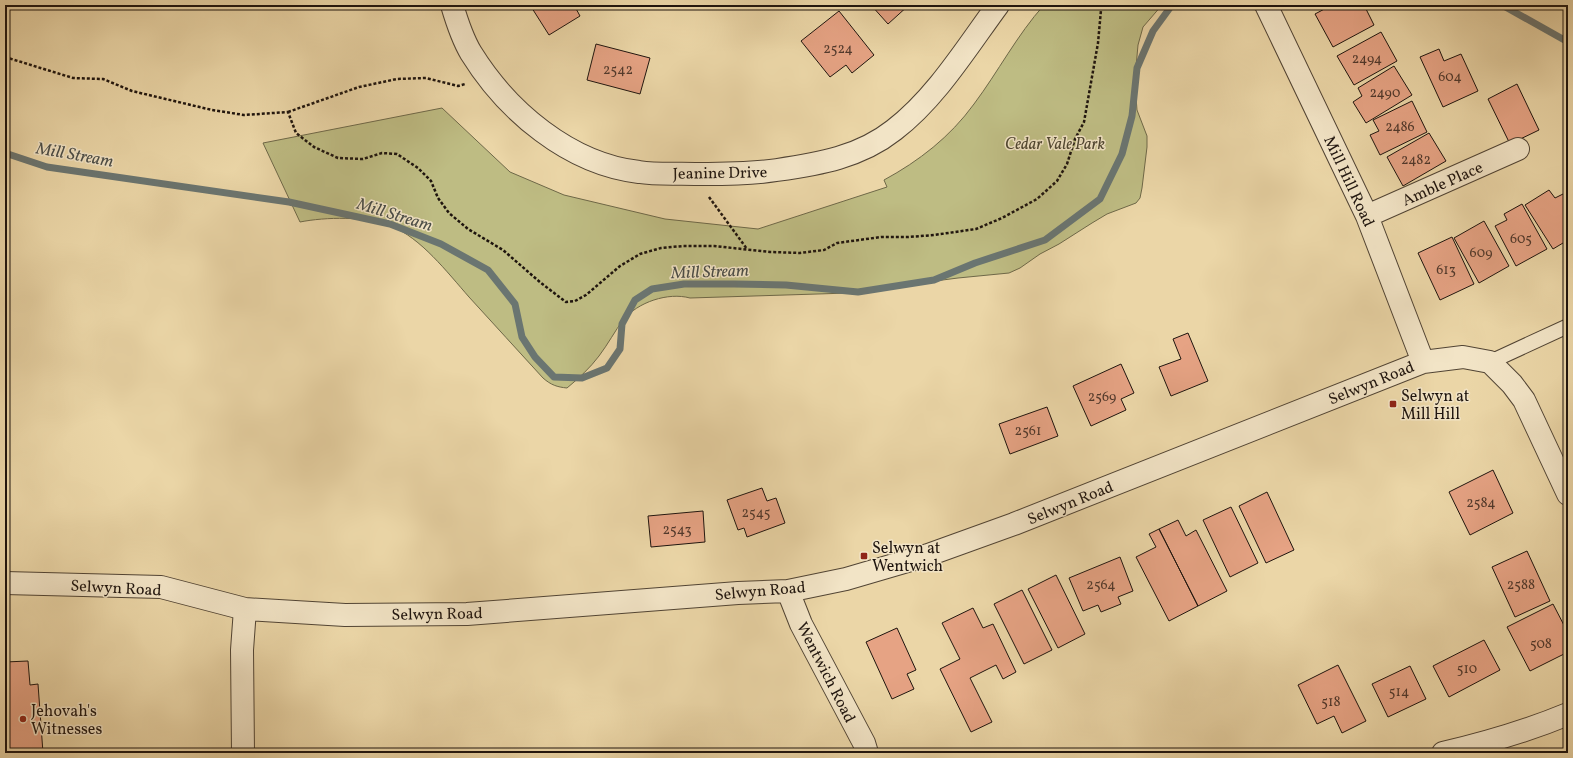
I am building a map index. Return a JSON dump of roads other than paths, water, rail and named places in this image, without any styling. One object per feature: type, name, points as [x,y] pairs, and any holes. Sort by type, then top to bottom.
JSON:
[{"type":"street","name":"Jeanine Drive","points":[[452,5],[460,31],[471,53],[489,78],[515,108],[544,134],[573,152],[603,164],[639,172],[721,175],[764,172],[824,163],[862,150],[894,131],[923,104],[998,5]]},
{"type":"street","name":"Mill Hill Road","points":[[1266,5],[1367,216],[1423,362]]},
{"type":"street","name":"Amble Place","points":[[1367,216],[1518,149]]},
{"type":"street","name":"Selwyn Road","points":[[5,583],[161,587],[245,609],[345,615],[468,614],[738,593],[788,591],[846,579],[920,557],[1014,524],[1423,362],[1463,357],[1490,362]]},
{"type":"street","points":[[1490,362],[1512,384],[1524,400],[1568,494]]},
{"type":"street","name":"Wentwich Road","points":[[788,591],[801,624],[864,743],[867,753]]},
{"type":"street","points":[[243,753],[242,650],[245,609]]},
{"type":"street","points":[[1443,753],[1483,744],[1535,727],[1568,714]]},
{"type":"lane","points":[[1490,362],[1568,326]]},
{"type":"waterway","name":"Mill Stream","points":[[5,153],[47,167],[289,202],[390,224],[441,244],[488,270],[515,304],[522,337],[535,357],[554,377],[582,378],[607,368],[620,349],[622,324],[635,300],[652,289],[684,284],[734,284],[786,285],[858,292],[934,280],[975,263],[1045,240],[1100,199],[1122,154],[1132,116],[1137,68],[1153,31],[1172,5]]},
{"type":"waterway","name":"Mill Stream","points":[[1502,5],[1568,42]]},
{"type":"place","name":"Selwyn at Mill Hill","points":[[1393,404]]},
{"type":"place","name":"Selwyn at Wentwich","points":[[864,556]]},
{"type":"place","name":"Jehovah's Witnesses","points":[[23,719]]},
{"type":"park label","name":"Cedar Vale Park","points":[[1055,143]]}]
